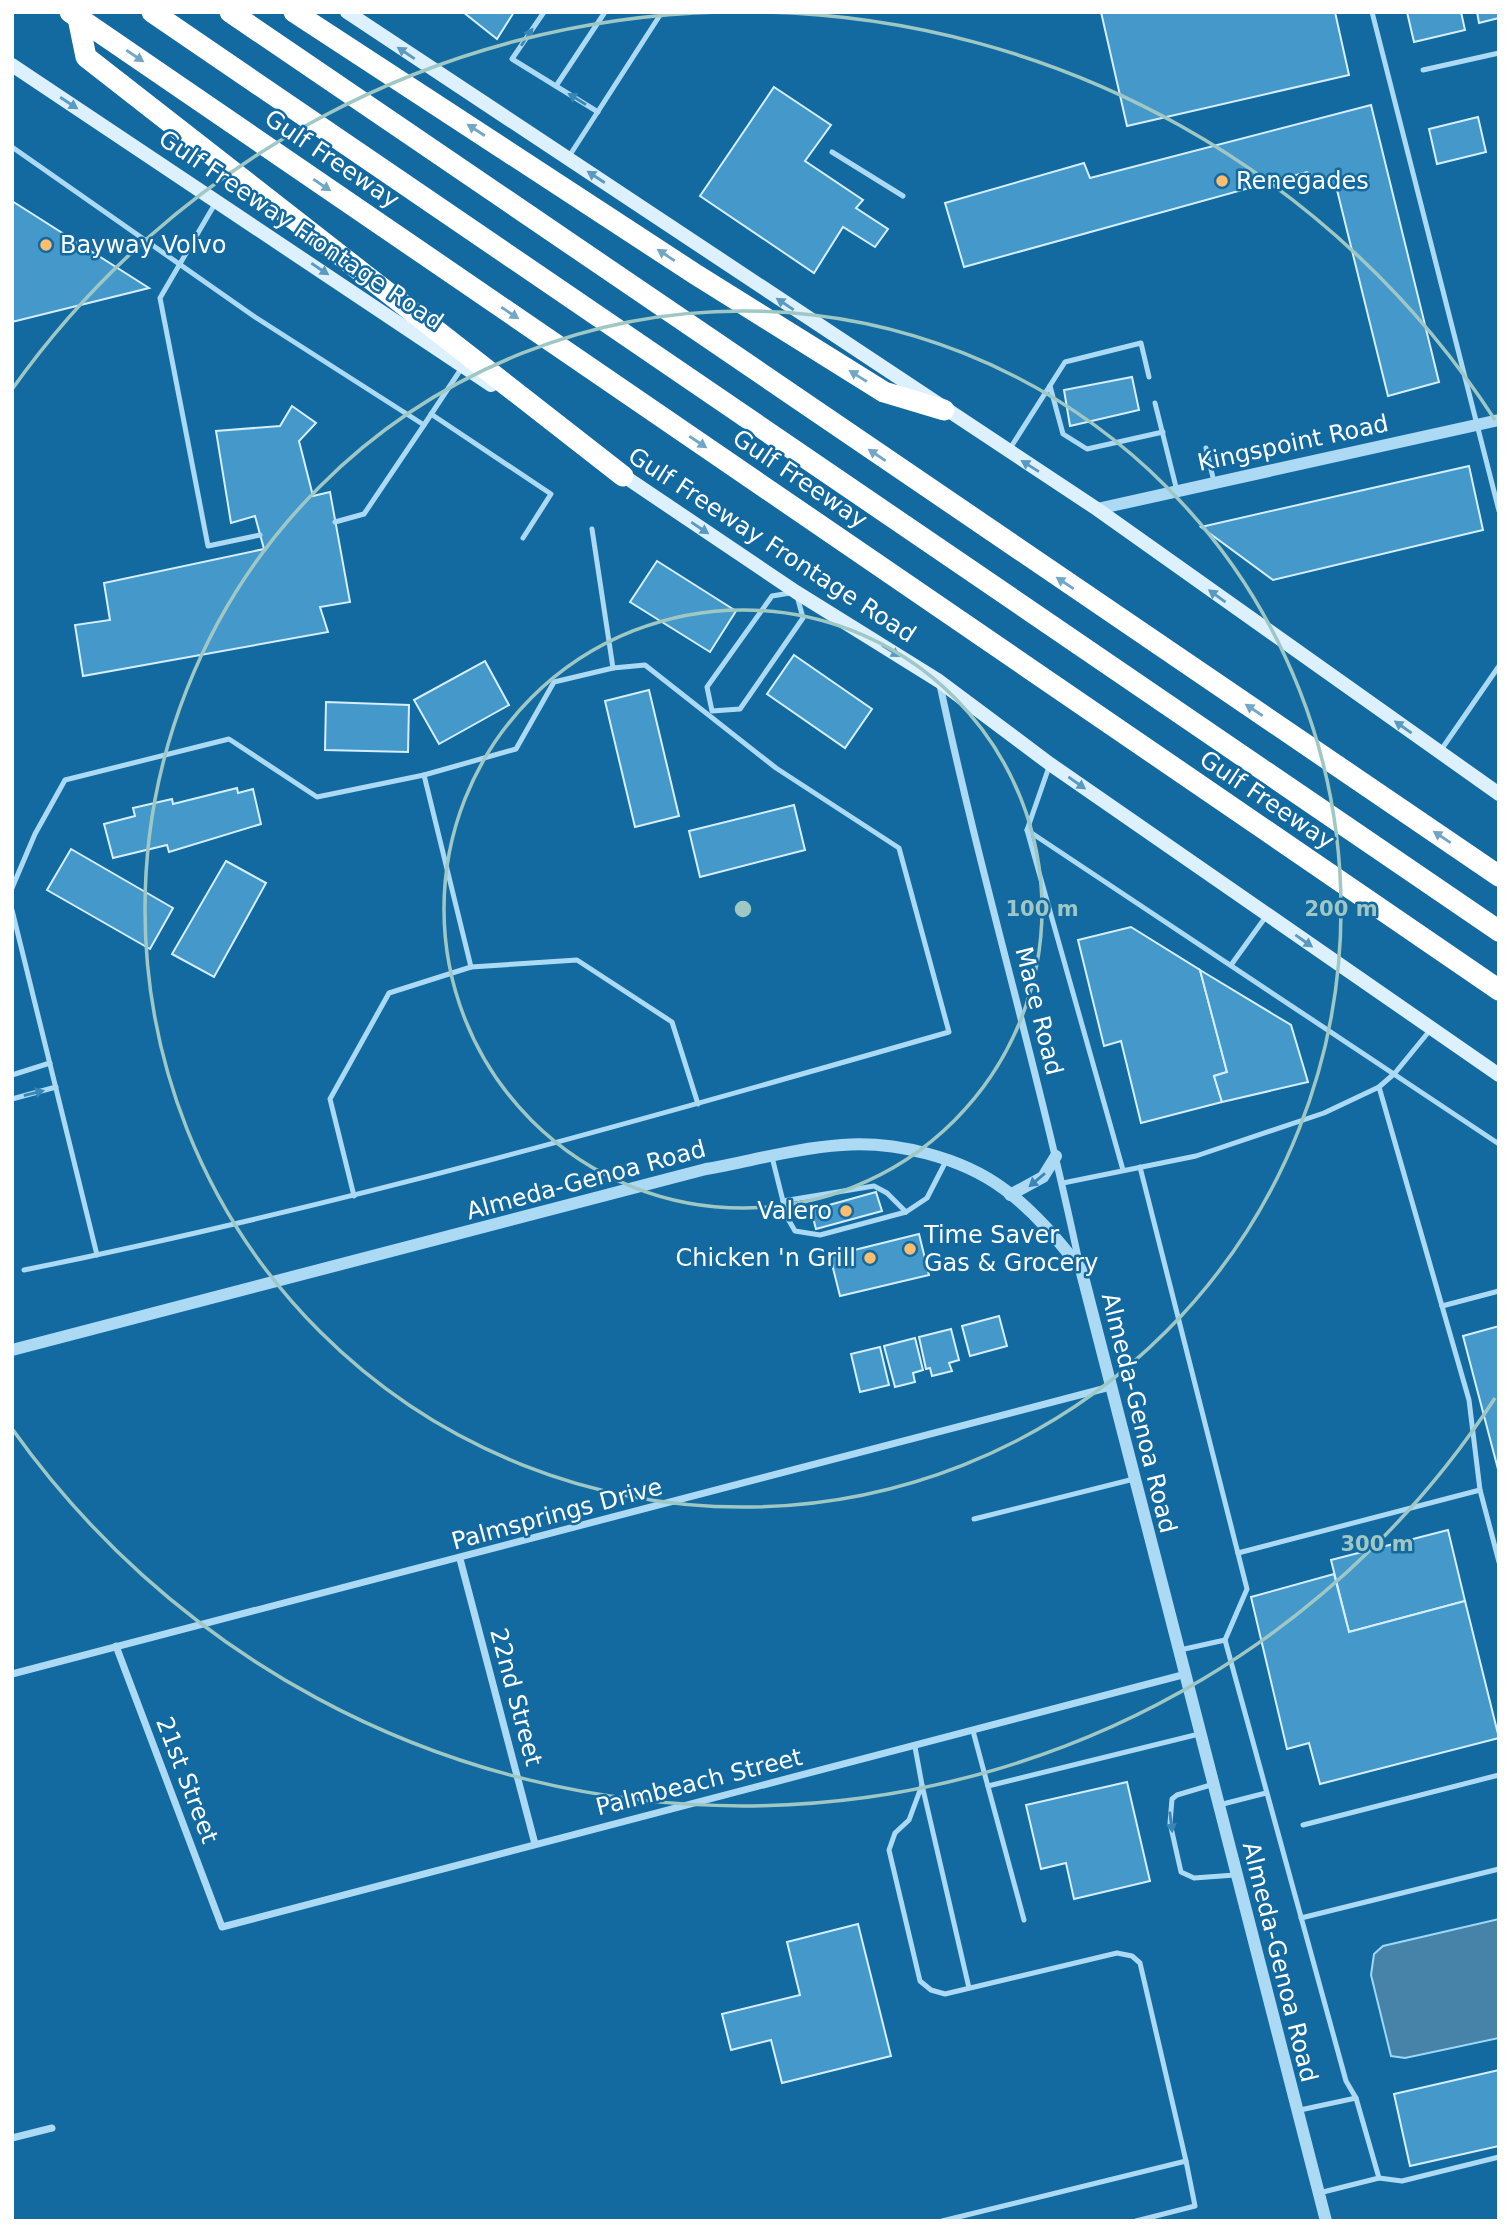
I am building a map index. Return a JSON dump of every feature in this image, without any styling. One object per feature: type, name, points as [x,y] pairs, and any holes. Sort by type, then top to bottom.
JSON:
[{"type":"highway","name":"Gulf Freeway","points":[[152,12],[1499,931]]},
{"type":"highway","points":[[230,12],[1499,876]]},
{"type":"highway","points":[[294,12],[695,274],[884,393],[944,410]]},
{"type":"highway","name":"Gulf Freeway","points":[[74,15],[1499,990]]},
{"type":"highway","points":[[74,15],[86,57],[623,476]]},
{"type":"main road","points":[[346,12],[1007,452],[1097,509],[1499,794]]},
{"type":"main road","name":"Gulf Freeway Frontage Road","points":[[12,65],[218,200],[796,592],[939,681],[1049,764],[1499,1075]]},
{"type":"street","name":"Kingspoint Road","points":[[1097,509],[1499,420]]},
{"type":"street","name":"Mace Road","points":[[939,681],[960,780],[1063,1183],[1081,1269]]},
{"type":"street","name":"Almeda-Genoa Road","points":[[12,1350],[706,1169],[844,1145],[902,1148],[946,1161],[1010,1195],[1046,1226],[1081,1269],[1326,2221]]},
{"type":"street","points":[[1010,1195],[1043,1177],[1056,1156]]},
{"type":"street","name":"Palmsprings Drive","points":[[12,1674],[1110,1387]]},
{"type":"street","name":"22nd Street","points":[[460,1559],[535,1844]]},
{"type":"street","name":"21st Street","points":[[116,1646],[222,1927]]},
{"type":"street","name":"Palmbeach Street","points":[[222,1927],[1186,1674]]},
{"type":"street","points":[[12,2138],[52,2128]]},
{"type":"lane","points":[[544,12],[512,58],[598,112]]},
{"type":"lane","points":[[556,86],[605,12]]},
{"type":"lane","points":[[568,158],[662,12]]},
{"type":"lane","points":[[1372,12],[1499,511]]},
{"type":"lane","points":[[1423,70],[1499,53]]},
{"type":"lane","points":[[12,146],[255,317],[424,425]]},
{"type":"lane","points":[[832,152],[903,196]]},
{"type":"lane","points":[[218,200],[160,298],[208,546],[260,535]]},
{"type":"lane","points":[[1007,452],[1065,362],[1140,343],[1149,377]]},
{"type":"lane","points":[[335,522],[364,514],[463,366]]},
{"type":"lane","points":[[1050,386],[1063,434],[1087,449],[1163,432]]},
{"type":"lane","points":[[1156,403],[1177,491]]},
{"type":"lane","points":[[431,414],[551,494],[523,538]]},
{"type":"lane","points":[[1206,448],[1214,482]]},
{"type":"lane","points":[[592,529],[613,668]]},
{"type":"lane","points":[[796,592],[803,618],[772,664],[740,709],[711,713],[707,687],[772,596],[796,592]]},
{"type":"lane","points":[[12,888],[34,834],[65,779],[229,739],[317,797],[424,775],[516,749],[554,682],[613,668],[645,665],[711,713],[776,768],[899,848],[949,1032],[698,1104],[354,1196],[24,1270]]},
{"type":"lane","points":[[1440,753],[1499,666]]},
{"type":"lane","points":[[1049,764],[1027,830],[1123,1170]]},
{"type":"lane","points":[[424,775],[471,967]]},
{"type":"lane","points":[[1027,830],[1499,1144]]},
{"type":"lane","points":[[12,910],[97,1255]]},
{"type":"lane","points":[[1231,965],[1267,915]]},
{"type":"lane","points":[[354,1196],[330,1099],[388,993],[471,967],[577,960],[672,1022],[698,1104]]},
{"type":"lane","points":[[1063,1183],[1196,1156],[1324,1113],[1379,1087],[1395,1073],[1431,1029]]},
{"type":"lane","points":[[12,1075],[50,1063]]},
{"type":"lane","points":[[12,1098],[56,1087]]},
{"type":"lane","points":[[1379,1087],[1469,1400],[1480,1490],[1499,1562]]},
{"type":"lane","points":[[772,1157],[787,1217],[796,1231],[820,1235],[906,1212],[927,1198],[946,1161]]},
{"type":"lane","points":[[1140,1167],[1247,1589],[1225,1640],[1346,2081],[1356,2098],[1378,2178]]},
{"type":"lane","points":[[783,1201],[853,1187],[874,1186],[887,1193],[906,1212]]},
{"type":"lane","points":[[1442,1306],[1499,1291]]},
{"type":"lane","points":[[974,1519],[1134,1479]]},
{"type":"lane","points":[[1238,1553],[1480,1490]]},
{"type":"lane","points":[[1180,1650],[1225,1640]]},
{"type":"lane","points":[[974,1731],[1024,1920]]},
{"type":"lane","points":[[988,1786],[1201,1734]]},
{"type":"lane","points":[[915,1747],[969,1988]]},
{"type":"lane","points":[[1303,1825],[1499,1775]]},
{"type":"lane","points":[[1214,1784],[1172,1799],[1170,1823],[1181,1872],[1194,1878],[1237,1875]]},
{"type":"lane","points":[[922,1785],[909,1820],[895,1833],[889,1850],[920,1981],[931,1990],[945,1994],[1117,1953],[1132,1956],[1140,1963],[1195,2206],[1136,2221]]},
{"type":"lane","points":[[1219,1805],[1266,1793]]},
{"type":"lane","points":[[1301,1918],[1499,1869]]},
{"type":"lane","points":[[1297,2111],[1356,2098]]},
{"type":"lane","points":[[1318,2193],[1378,2178],[1402,2181],[1499,2157]]},
{"type":"lane","points":[[942,2221],[1186,2161]]},
{"type":"water","points":[[1499,1919],[1499,2038],[1405,2058],[1391,2056],[1371,1975],[1374,1954],[1383,1946]]},
{"type":"building","points":[[463,12],[514,12],[497,39]]},
{"type":"building","points":[[1101,12],[1335,12],[1349,75],[1127,126]]},
{"type":"building","points":[[1407,12],[1461,12],[1465,30],[1414,42]]},
{"type":"building","points":[[1477,12],[1499,12],[1499,18],[1479,23]]},
{"type":"building","points":[[774,87],[831,125],[805,161],[863,200],[856,208],[888,229],[875,247],[843,227],[814,273],[700,196]]},
{"type":"building","points":[[1371,105],[1439,382],[1388,396],[1337,190],[1307,172],[964,267],[945,203],[1084,163],[1090,178]]},
{"type":"building","points":[[1478,117],[1486,152],[1437,164],[1429,129]]},
{"type":"building","name":"Bayway Volvo","points":[[12,201],[149,288],[12,322]]},
{"type":"building","points":[[1132,377],[1139,410],[1070,426],[1064,390]]},
{"type":"building","points":[[292,406],[316,423],[299,441],[313,496],[330,492],[350,602],[320,607],[328,632],[83,676],[75,625],[110,620],[104,583],[264,549],[255,516],[231,523],[216,431],[280,426]]},
{"type":"building","points":[[1469,466],[1483,530],[1273,580],[1201,527]]},
{"type":"building","points":[[657,561],[736,611],[710,652],[630,602]]},
{"type":"building","points":[[794,655],[872,709],[845,748],[767,694]]},
{"type":"building","points":[[485,661],[509,705],[439,744],[414,700]]},
{"type":"building","points":[[649,690],[679,816],[635,827],[605,701]]},
{"type":"building","points":[[326,702],[409,705],[408,752],[325,750]]},
{"type":"building","points":[[237,788],[238,793],[253,789],[261,824],[169,852],[167,845],[113,858],[104,824],[135,816],[133,808],[172,799],[173,804]]},
{"type":"building","points":[[794,805],[805,850],[700,877],[689,831]]},
{"type":"building","points":[[71,849],[173,908],[150,949],[47,890]]},
{"type":"building","points":[[226,861],[266,883],[214,977],[172,954]]},
{"type":"building","points":[[1131,927],[1200,970],[1227,1072],[1214,1076],[1222,1102],[1141,1123],[1121,1041],[1104,1046],[1078,940]]},
{"type":"building","points":[[1200,970],[1291,1025],[1308,1082],[1222,1102],[1214,1076],[1227,1072]]},
{"type":"building","name":"Valero","points":[[876,1192],[882,1211],[816,1229],[811,1210]]},
{"type":"building","points":[[919,1234],[929,1275],[840,1296],[830,1256]]},
{"type":"building","points":[[999,1316],[1007,1346],[970,1356],[962,1326]]},
{"type":"building","points":[[1499,1326],[1499,1473],[1463,1336]]},
{"type":"building","points":[[951,1329],[959,1360],[949,1363],[952,1371],[932,1376],[930,1368],[926,1369],[919,1337]]},
{"type":"building","points":[[915,1338],[923,1370],[913,1373],[915,1382],[895,1387],[884,1346]]},
{"type":"building","points":[[880,1347],[889,1385],[860,1392],[851,1354]]},
{"type":"building","points":[[1448,1530],[1465,1601],[1349,1632],[1331,1560]]},
{"type":"building","points":[[1334,1574],[1349,1632],[1465,1601],[1499,1738],[1320,1784],[1309,1743],[1287,1749],[1251,1597]]},
{"type":"building","points":[[1127,1782],[1150,1881],[1074,1899],[1066,1863],[1041,1869],[1026,1805]]},
{"type":"building","points":[[858,1924],[891,2056],[782,2083],[771,2040],[731,2050],[722,2014],[800,1995],[787,1942]]},
{"type":"building","points":[[1499,2070],[1499,2146],[1410,2166],[1394,2094]]},
{"type":"place","name":"Renegades","points":[[1222,181]]},
{"type":"place","name":"Bayway Volvo","points":[[46,245]]},
{"type":"place","name":"Valero","points":[[846,1211]]},
{"type":"place","name":"Time Saver Gas & Grocery","points":[[910,1249]]},
{"type":"place","name":"Chicken 'n Grill","points":[[870,1258]]}]
